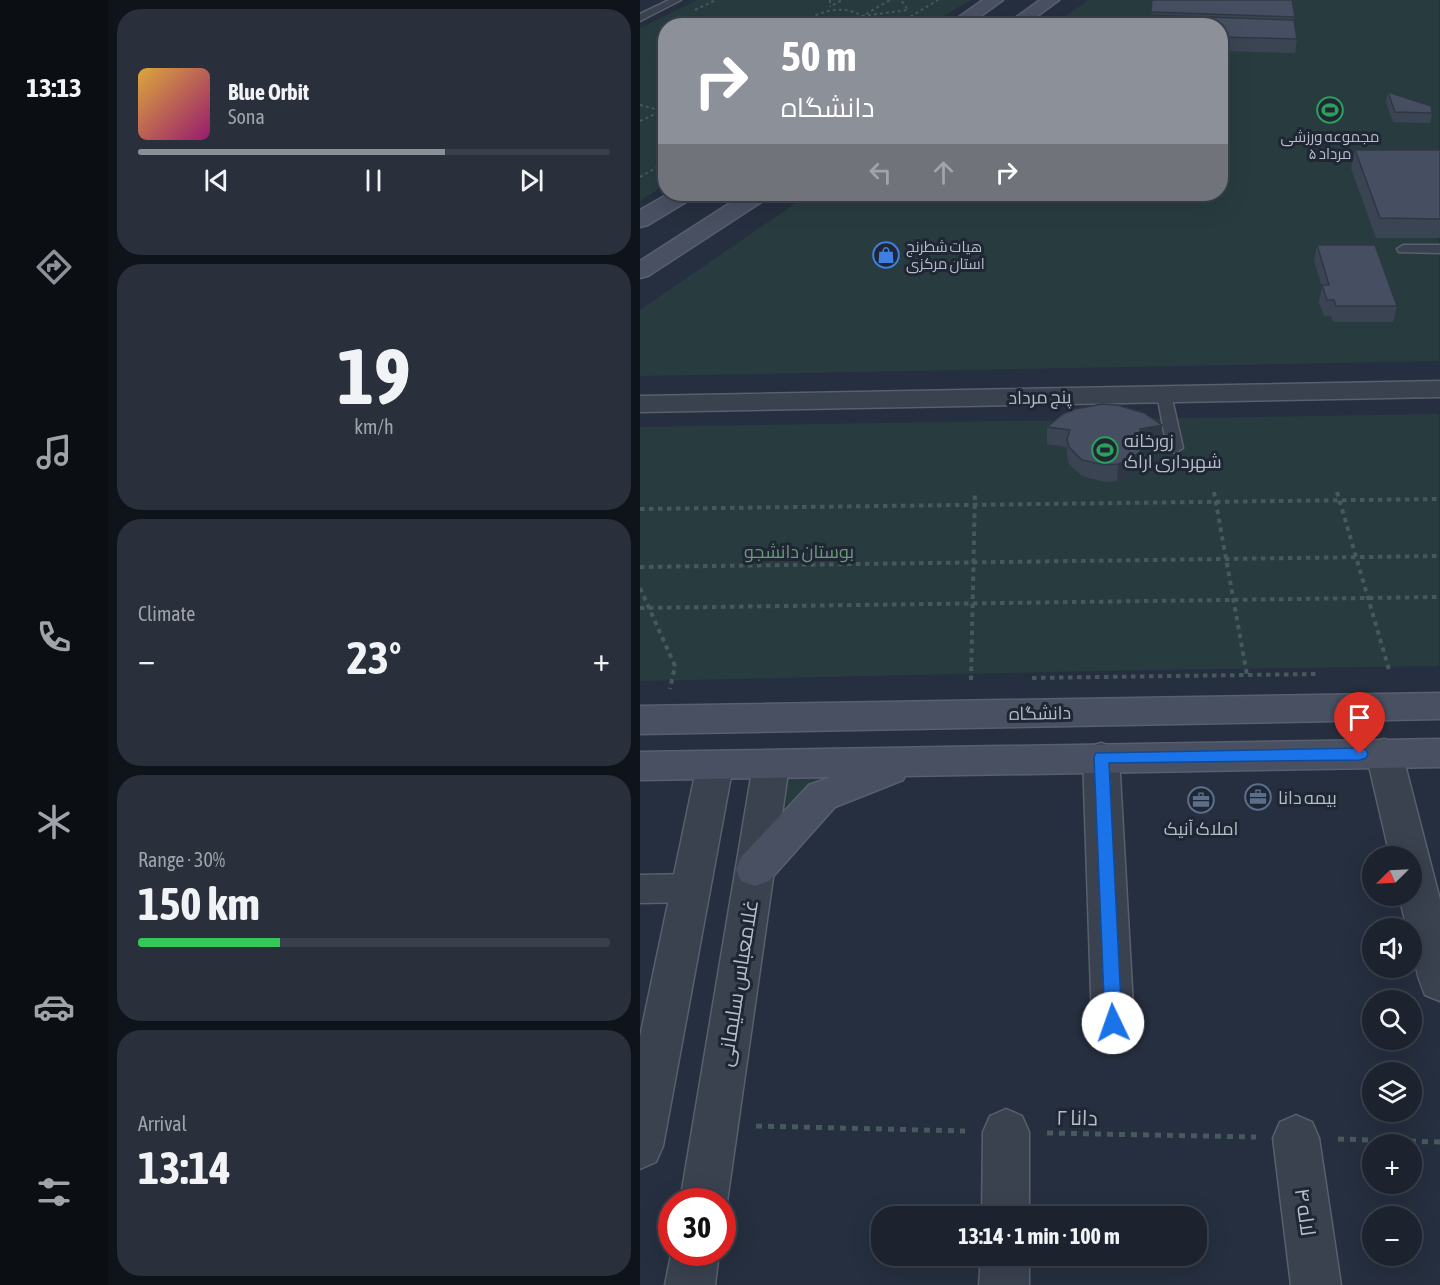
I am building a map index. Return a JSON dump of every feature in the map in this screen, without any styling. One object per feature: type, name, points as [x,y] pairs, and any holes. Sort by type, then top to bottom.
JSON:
[{"type":"main road","points":[[967,18],[995,0]]},
{"type":"main road","points":[[1024,18],[1051,0]]},
{"type":"main road","points":[[640,220],[671,201]]},
{"type":"main road","points":[[640,271],[747,201]]},
{"type":"main road","name":"دانشگاه","points":[[640,720],[1440,706]]},
{"type":"main road","points":[[640,766],[1440,753]]},
{"type":"main road","points":[[755,869],[822,796],[912,761]]},
{"type":"street","name":"پنج مرداد","points":[[640,404],[1440,389]]},
{"type":"street","points":[[1384,753],[1407,846]]},
{"type":"street","points":[[1101,757],[1113,1023]]},
{"type":"street","points":[[640,1146],[715,765]]},
{"type":"street","name":"غلامعباس سلیمانی","points":[[705,1188],[771,765]]},
{"type":"street","points":[[640,889],[691,888]]},
{"type":"street","points":[[1421,906],[1440,982]]},
{"type":"street","points":[[1005,1206],[1006,1132]]},
{"type":"street","name":"لاله ۴","points":[[1296,1138],[1316,1285]]},
{"type":"street","points":[[690,1285],[693,1266]]},
{"type":"street","points":[[1004,1285],[1005,1266]]},
{"type":"lane","points":[[640,18],[676,0]]},
{"type":"lane","points":[[1403,249],[1440,249]]},
{"type":"lane","points":[[1164,394],[1175,448]]},
{"type":"path","points":[[830,0],[830,7]]},
{"type":"path","points":[[809,18],[842,0]]},
{"type":"path","points":[[859,18],[890,0]]},
{"type":"path","points":[[901,0],[908,10]]},
{"type":"path","points":[[908,18],[938,0]]},
{"type":"path","points":[[830,7],[851,7],[862,16],[908,10],[917,12]]},
{"type":"path","points":[[640,105],[658,110]]},
{"type":"path","points":[[640,121],[658,112]]},
{"type":"path","points":[[640,177],[658,167]]},
{"type":"path","points":[[971,680],[975,492]]},
{"type":"path","points":[[1214,492],[1247,675]]},
{"type":"path","points":[[1338,492],[1390,673]]},
{"type":"path","points":[[640,510],[1440,499]]},
{"type":"path","points":[[640,567],[1440,556]]},
{"type":"path","points":[[640,588],[675,666],[670,687]]},
{"type":"path","points":[[640,608],[1440,597]]},
{"type":"path","name":"دانا ۲","points":[[715,1125],[1440,1142]]},
{"type":"green space","points":[[697,0],[971,0],[941,18],[660,18]]},
{"type":"green space","name":"مجموعه ورزشی ۵ مرداد","points":[[1089,0],[1439,0],[1439,361],[640,376],[640,310],[799,201],[1228,201],[1228,18],[1062,18]]},
{"type":"green space","points":[[658,19],[658,189],[640,201],[640,28]]},
{"type":"green space","name":"بوستان دانشجو","points":[[1439,414],[1439,666],[640,681],[640,427]]},
{"type":"green space","points":[[825,776],[777,812],[781,778]]},
{"type":"building","points":[[1152,0],[1292,0],[1295,17],[1151,12]]},
{"type":"building","points":[[1151,15],[1294,20],[1297,39],[1228,37],[1228,18],[1151,18]]},
{"type":"building","points":[[1388,92],[1431,106],[1432,113],[1395,112]]},
{"type":"building","points":[[1355,150],[1440,150],[1440,219],[1380,218]]},
{"type":"building","points":[[1317,245],[1375,245],[1397,306],[1336,306],[1334,300],[1327,300],[1322,285],[1329,285]]},
{"type":"building","name":"زورخانه شهرداری اراک","points":[[1102,404],[1117,405],[1144,413],[1162,425],[1140,429],[1144,437],[1143,449],[1129,461],[1105,465],[1082,460],[1069,447],[1067,439],[1070,430],[1047,427],[1063,414],[1075,409]]},
{"type":"place","name":"مجموعه ورزشی ۵ مرداد","points":[[1330,110]]},
{"type":"place","name":"هیات شطرنج استان مرکزی","points":[[886,255]]},
{"type":"place","name":"زورخانه شهرداری اراک","points":[[1105,450]]},
{"type":"place","name":"بیمه دانا","points":[[1258,797]]},
{"type":"place","name":"املاک آنیک","points":[[1201,800]]},
{"type":"route","points":[[1113,1023],[1101,757],[1360,754]]}]
